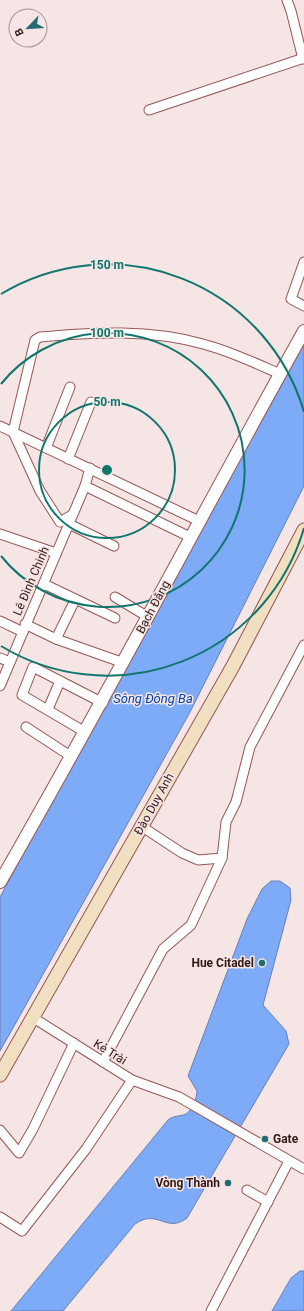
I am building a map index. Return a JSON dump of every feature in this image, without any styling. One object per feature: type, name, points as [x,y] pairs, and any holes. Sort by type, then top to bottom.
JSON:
[{"type":"main road","name":"Đào Duy Anh","points":[[0,1075],[233,666],[304,530]]},
{"type":"street","points":[[149,110],[304,58],[287,0]]},
{"type":"street","points":[[304,262],[291,299],[304,306]]},
{"type":"street","name":"Bạch Đằng","points":[[0,882],[72,758],[199,520],[304,331]]},
{"type":"street","points":[[72,514],[60,522],[40,491],[13,432],[35,340],[40,337],[116,332],[174,337],[205,344],[280,374]]},
{"type":"street","points":[[46,448],[70,387]]},
{"type":"street","points":[[68,459],[91,402]]},
{"type":"street","points":[[0,426],[199,520]]},
{"type":"street","name":"Lê Đình Chinh","points":[[0,686],[85,486],[90,468]]},
{"type":"street","points":[[85,486],[190,538]]},
{"type":"street","points":[[69,524],[114,546]]},
{"type":"street","points":[[0,534],[56,553]]},
{"type":"street","points":[[44,584],[115,618]]},
{"type":"street","points":[[115,597],[148,617]]},
{"type":"street","points":[[56,639],[75,600]]},
{"type":"street","points":[[0,622],[24,628],[124,663]]},
{"type":"street","points":[[103,1062],[163,949],[191,925],[222,858],[226,822],[236,802],[250,747],[304,645]]},
{"type":"street","points":[[0,658],[10,662]]},
{"type":"street","points":[[86,732],[48,709],[22,696],[33,668],[102,703]]},
{"type":"street","points":[[48,709],[60,681]]},
{"type":"street","points":[[26,728],[72,758]]},
{"type":"street","points":[[142,826],[182,853],[198,860],[222,858]]},
{"type":"street","name":"Kẻ Trài","points":[[32,1017],[132,1080],[179,1097],[289,1161]]},
{"type":"street","points":[[0,1130],[19,1153],[33,1129],[74,1043]]},
{"type":"street","points":[[0,1217],[22,1231],[86,1149],[132,1080]]},
{"type":"street","points":[[211,1311],[289,1161],[304,1169]]},
{"type":"street","points":[[247,1190],[268,1202]]},
{"type":"water","name":"Sông Đông Ba","points":[[304,343],[304,486],[189,714],[0,1051],[0,897],[169,585]]},
{"type":"water","points":[[271,881],[280,881],[290,888],[291,900],[263,1005],[286,1031],[289,1044],[187,1218],[180,1222],[173,1223],[150,1219],[143,1220],[135,1224],[63,1311],[11,1311],[168,1120],[172,1117],[186,1114],[192,1107],[197,1091],[188,1076],[247,919],[262,889]]},
{"type":"water","points":[[300,1271],[304,1271],[304,1311],[272,1311],[291,1278]]},
{"type":"place","name":"Hue Citadel","points":[[262,963]]},
{"type":"place","name":"Gate","points":[[265,1139]]},
{"type":"place","name":"Vòng Thành","points":[[228,1183]]}]
